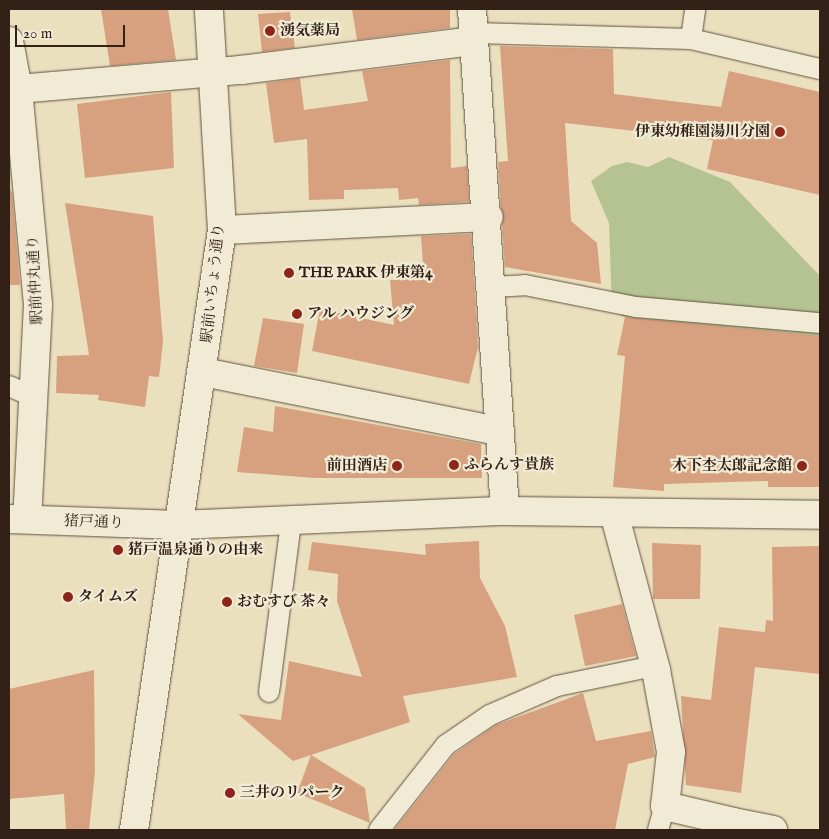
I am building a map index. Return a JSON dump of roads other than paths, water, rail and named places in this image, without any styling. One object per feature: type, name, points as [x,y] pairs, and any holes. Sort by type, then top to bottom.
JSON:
[{"type":"street","name":"駅前いちょう通り","points":[[134,830],[203,372],[222,230],[209,9]]},
{"type":"street","points":[[18,90],[213,73],[474,27],[489,217],[499,431],[505,511]]},
{"type":"street","name":"駅前仲丸通り","points":[[9,41],[18,90],[38,305],[34,397],[18,519]]},
{"type":"street","points":[[222,230],[489,217]]},
{"type":"street","points":[[203,372],[499,431]]},
{"type":"street","name":"猪戸通り","points":[[18,519],[179,525],[291,523],[505,511],[820,515]]},
{"type":"street","points":[[614,513],[654,666],[671,752],[662,818],[773,830]]},
{"type":"lane","points":[[691,39],[695,9]]},
{"type":"lane","points":[[474,27],[691,39],[820,69]]},
{"type":"lane","points":[[492,287],[525,285],[636,307],[820,323]]},
{"type":"lane","points":[[9,386],[34,397]]},
{"type":"lane","points":[[269,692],[291,523]]},
{"type":"lane","points":[[379,830],[446,744],[490,714],[557,686],[654,666]]},
{"type":"place","name":"湧気薬局","points":[[270,31]]},
{"type":"place","name":"伊東幼稚園湯川分園","points":[[780,132]]},
{"type":"place","name":"THE PARK 伊東第4","points":[[289,273]]},
{"type":"place","name":"アル ハウジング","points":[[297,314]]},
{"type":"place","name":"ふらんす貴族","points":[[454,465]]},
{"type":"place","name":"前田酒店","points":[[397,466]]},
{"type":"place","name":"木下杢太郎記念館","points":[[802,466]]},
{"type":"place","name":"猪戸温泉通りの由来","points":[[118,550]]},
{"type":"place","name":"タイムズ","points":[[68,597]]},
{"type":"place","name":"おむすび 茶々","points":[[227,602]]},
{"type":"place","name":"三井のリパーク","points":[[230,793]]}]
